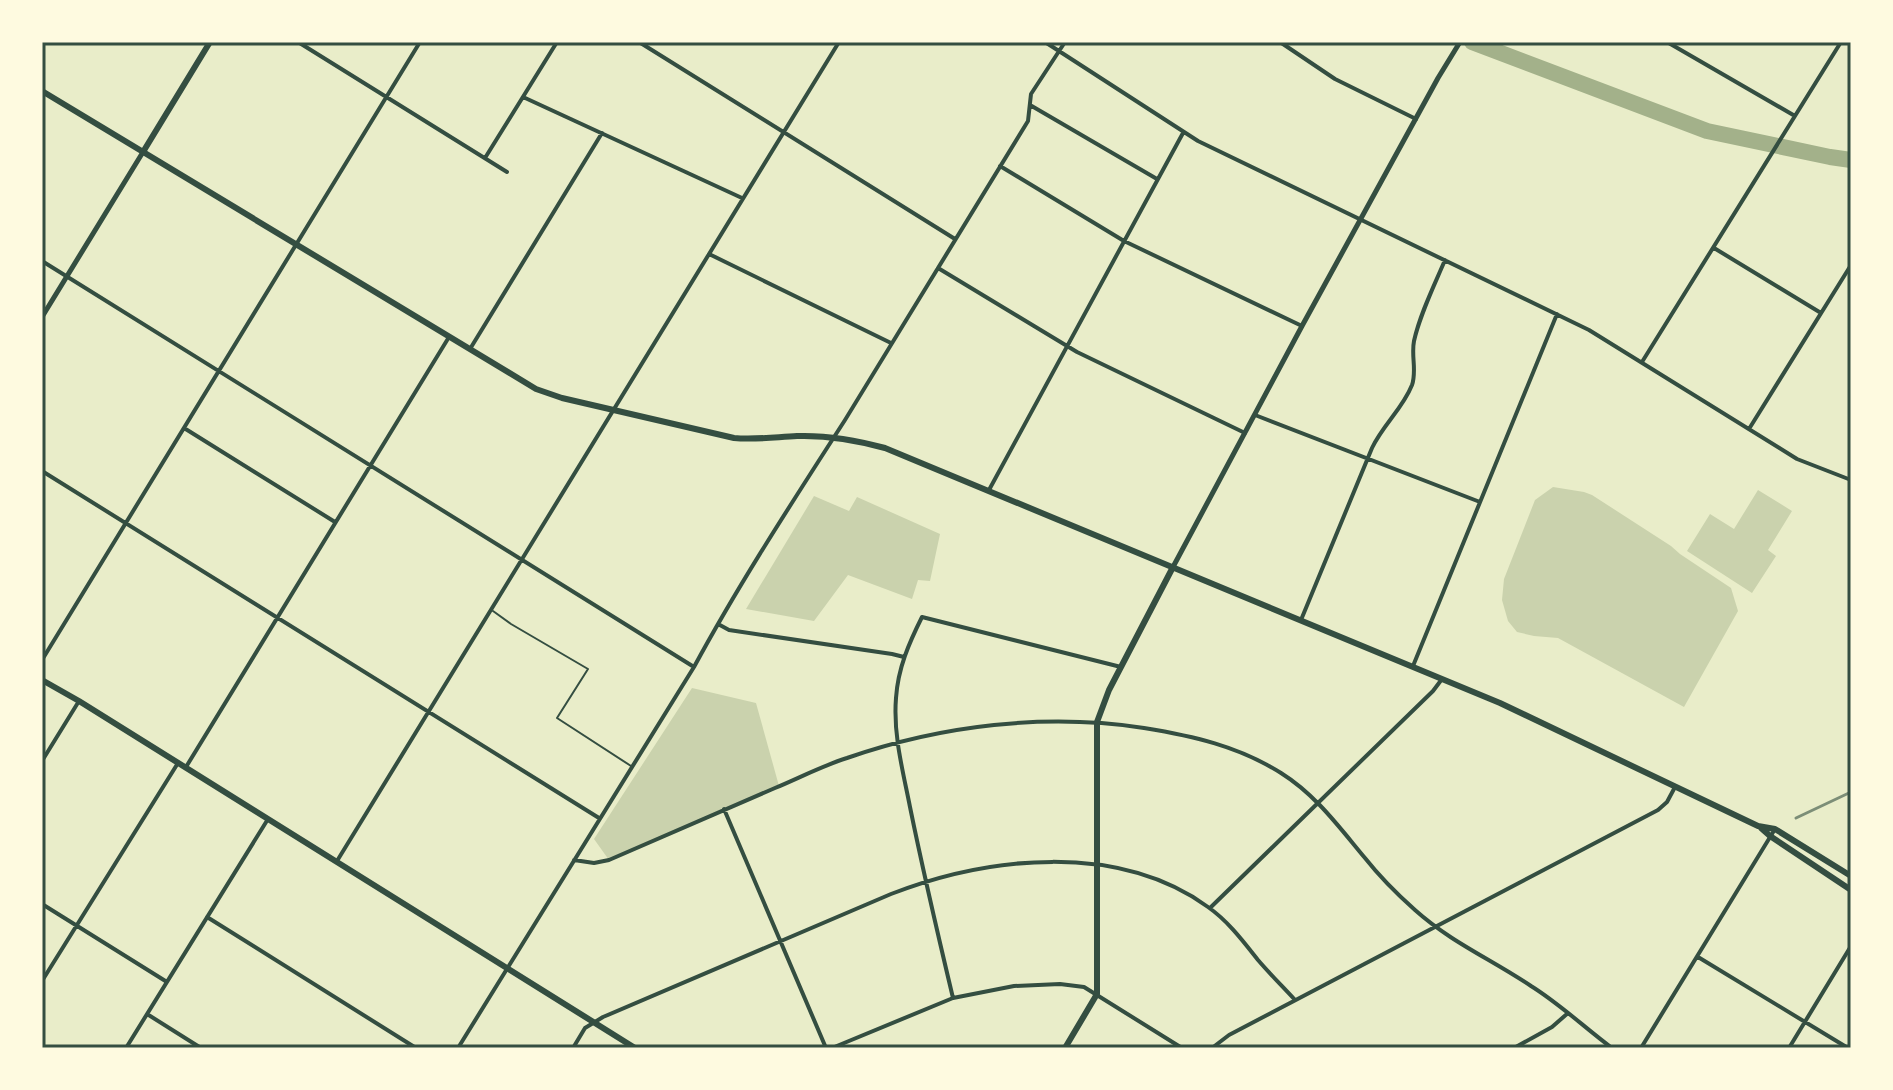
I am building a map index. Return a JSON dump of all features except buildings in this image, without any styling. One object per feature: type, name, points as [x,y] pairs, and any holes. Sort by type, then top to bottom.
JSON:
[{"type":"main road","points":[[143,152],[210,42]]},
{"type":"main road","points":[[42,91],[545,393],[734,438],[833,437],[885,448],[1500,703],[1758,826],[1851,890]]},
{"type":"main road","points":[[1065,1048],[1097,994],[1097,722],[1102,705],[1173,567]]},
{"type":"main road","points":[[42,680],[635,1048]]},
{"type":"main road","points":[[1758,826],[1775,829],[1851,876]]},
{"type":"street","points":[[298,42],[507,172]]},
{"type":"street","points":[[42,660],[420,42]]},
{"type":"street","points":[[485,158],[557,42]]},
{"type":"street","points":[[639,42],[955,239]]},
{"type":"street","points":[[337,861],[839,42]]},
{"type":"street","points":[[1045,42],[1212,149],[1600,335],[1797,459],[1851,480]]},
{"type":"street","points":[[458,1048],[1028,121],[1031,94],[1065,42]]},
{"type":"street","points":[[1280,42],[1335,79],[1416,119]]},
{"type":"street","points":[[1667,42],[1795,116]]},
{"type":"street","points":[[1642,362],[1841,42]]},
{"type":"street","points":[[1173,567],[1459,43]]},
{"type":"street","points":[[523,97],[743,198]]},
{"type":"street","points":[[1030,105],[1157,179]]},
{"type":"street","points":[[470,349],[602,133]]},
{"type":"street","points":[[989,490],[1183,133]]},
{"type":"street","points":[[42,317],[143,152]]},
{"type":"street","points":[[1000,166],[1124,241],[1302,326]]},
{"type":"street","points":[[1714,248],[1821,313]]},
{"type":"street","points":[[709,254],[891,343]]},
{"type":"street","points":[[1301,620],[1377,436],[1411,387],[1414,340],[1445,260]]},
{"type":"street","points":[[42,261],[694,667]]},
{"type":"street","points":[[1749,429],[1851,265]]},
{"type":"street","points":[[938,268],[1067,347],[1245,433]]},
{"type":"street","points":[[1413,666],[1557,314]]},
{"type":"street","points":[[186,767],[449,337]]},
{"type":"street","points":[[1255,415],[1480,502]]},
{"type":"street","points":[[184,428],[336,522]]},
{"type":"street","points":[[42,471],[599,818]]},
{"type":"street","points":[[953,998],[925,882],[895,716],[904,657],[922,617],[1121,667]]},
{"type":"street","points":[[717,624],[729,630],[904,657]]},
{"type":"street","points":[[1210,908],[1442,679]]},
{"type":"street","points":[[42,761],[79,701]]},
{"type":"street","points":[[574,860],[594,863],[609,860],[824,766],[874,749],[943,732],[988,725],[1097,722],[1185,735],[1230,747],[1283,774],[1318,803],[1390,888],[1435,927],[1529,985],[1612,1048]]},
{"type":"street","points":[[42,981],[178,763]]},
{"type":"street","points":[[1212,1048],[1229,1035],[1658,810],[1667,802],[1675,787]]},
{"type":"street","points":[[724,809],[829,1048],[953,998],[1014,986],[1049,984],[1075,984],[1097,994],[1182,1048]]},
{"type":"street","points":[[126,1048],[268,819]]},
{"type":"street","points":[[1641,1048],[1775,829]]},
{"type":"street","points":[[573,1048],[585,1028],[593,1022],[780,941],[925,882],[1002,866],[1097,864],[1125,868],[1162,880],[1210,908],[1295,1000]]},
{"type":"street","points":[[42,904],[167,982]]},
{"type":"street","points":[[207,917],[416,1048]]},
{"type":"street","points":[[1789,1048],[1851,946]]},
{"type":"street","points":[[1698,957],[1848,1048]]},
{"type":"street","points":[[1514,1048],[1552,1027],[1568,1013]]},
{"type":"street","points":[[147,1014],[201,1048]]},
{"type":"lane","points":[[491,609],[588,669],[557,718],[632,766]]},
{"type":"green space","points":[[1553,487],[1592,495],[1731,588],[1738,611],[1684,707],[1558,638],[1517,632],[1508,621],[1502,600],[1504,579],[1535,500]]},
{"type":"green space","points":[[1758,490],[1792,511],[1768,550],[1776,556],[1752,593],[1687,551],[1710,514],[1734,529]]},
{"type":"green space","points":[[814,496],[849,511],[857,497],[940,534],[930,581],[918,580],[912,599],[848,575],[814,621],[746,609]]},
{"type":"green space","points":[[692,688],[756,703],[779,786],[609,860],[594,839]]},
{"type":"waterway","points":[[1472,42],[1707,131],[1851,160]]},
{"type":"railway","points":[[1796,818],[1851,792]]}]
